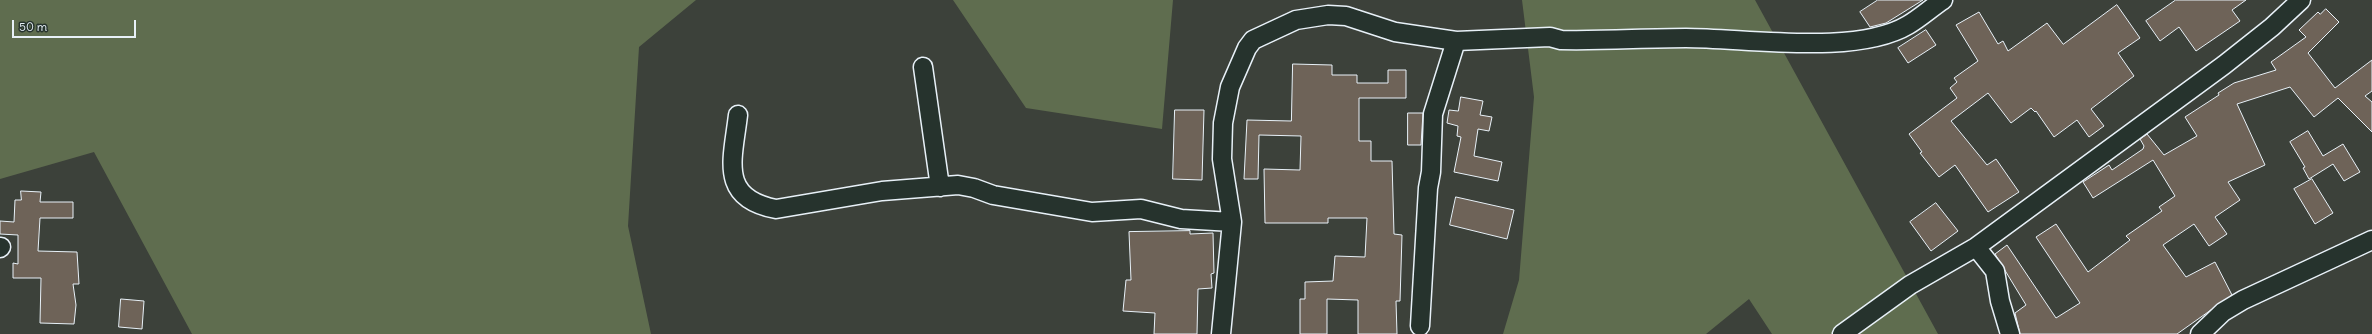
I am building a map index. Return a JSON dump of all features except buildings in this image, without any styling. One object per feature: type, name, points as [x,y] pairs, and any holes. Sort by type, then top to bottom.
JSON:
[{"type":"street","points":[[1221,334],[1232,222],[1222,159],[1223,123],[1230,87],[1247,48],[1253,40],[1296,20],[1328,15],[1346,16],[1395,32],[1456,41],[1550,37],[1561,40],[1590,41],[1686,38],[1812,43],[1849,41],[1880,35],[1908,26],[1943,0]]},
{"type":"street","points":[[1842,334],[1910,285],[1976,246],[2224,65],[2272,27],[2301,0]]},
{"type":"street","points":[[1420,326],[1428,188],[1431,172],[1433,114],[1456,41]]},
{"type":"street","points":[[923,67],[940,186]]},
{"type":"street","points":[[738,115],[733,162],[736,184],[741,194],[749,201],[762,206],[776,209],[882,192],[958,185],[974,188],[994,195],[1092,212],[1141,209],[1181,219],[1232,222]]},
{"type":"street","points":[[2200,334],[2223,312],[2243,300],[2372,240]]},
{"type":"street","points":[[1976,246],[1995,271],[2000,301],[2010,334]]},
{"type":"green space","points":[[0,0],[696,0],[639,47],[628,226],[651,334],[192,334],[94,152],[0,179]]},
{"type":"green space","points":[[953,0],[1173,0],[1162,129],[1026,108]]},
{"type":"green space","points":[[1522,0],[1755,0],[1938,334],[1772,334],[1749,299],[1706,334],[1503,334],[1519,280],[1534,97]]}]
